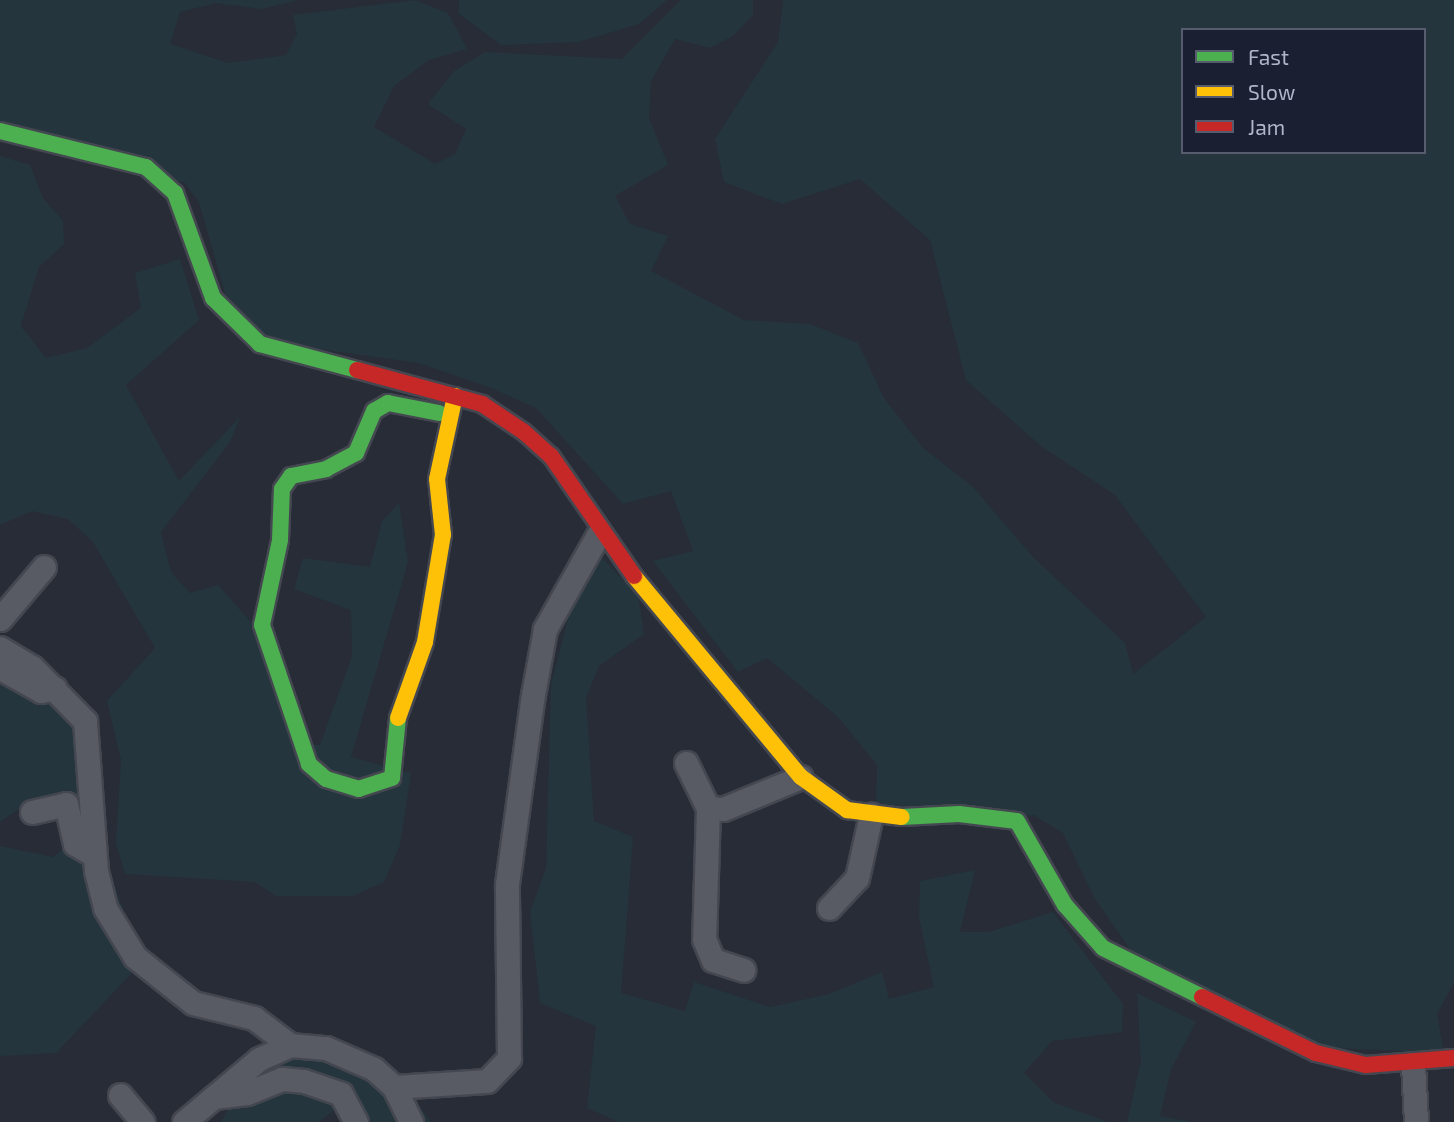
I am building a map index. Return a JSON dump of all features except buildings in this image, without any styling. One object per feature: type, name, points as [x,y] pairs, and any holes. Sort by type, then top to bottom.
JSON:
[{"type":"street","points":[[0,131],[146,167],[176,193],[213,298],[260,344],[482,404],[551,456],[599,533],[801,777],[846,810],[871,815],[959,814],[1017,821],[1036,845],[1065,905],[1103,948],[1316,1053],[1366,1065],[1413,1064],[1454,1058]]},
{"type":"street","points":[[450,415],[388,403],[374,411],[356,453],[326,469],[291,476],[282,489],[280,540],[262,625],[266,646],[309,764],[326,779],[359,789],[392,778],[392,743],[405,685],[425,642],[443,535],[437,479],[454,396]]},
{"type":"street","points":[[394,1087],[487,1081],[509,1058],[507,884],[533,695],[545,629],[599,533]]},
{"type":"street","points":[[0,619],[44,567]]},
{"type":"street","points":[[0,648],[55,688],[85,721],[94,855],[105,908],[156,979],[193,1003],[254,1018],[290,1045],[354,1059],[394,1087],[411,1122]]},
{"type":"street","points":[[2,674],[41,691],[55,688]]},
{"type":"street","points":[[686,762],[708,808],[704,939],[713,960],[743,970]]},
{"type":"street","points":[[708,808],[723,809],[801,777]]},
{"type":"street","points":[[32,812],[66,804],[75,844],[94,855]]},
{"type":"street","points":[[829,908],[857,878],[871,815]]},
{"type":"street","points":[[184,1122],[259,1059],[290,1045]]},
{"type":"street","points":[[1413,1064],[1416,1122]]},
{"type":"street","points":[[214,1097],[247,1093],[282,1079],[304,1081],[341,1094],[356,1122]]},
{"type":"street","points":[[120,1095],[143,1122]]},
{"type":"shaded area","points":[[0,0],[299,0],[261,9],[216,3],[180,12],[170,44],[228,63],[286,55],[297,34],[293,15],[415,0],[448,13],[467,49],[429,60],[394,86],[374,127],[435,164],[455,154],[466,129],[428,104],[454,71],[485,52],[622,59],[681,0],[753,0],[753,15],[733,36],[710,48],[675,39],[651,81],[649,118],[668,165],[615,196],[630,224],[668,236],[651,271],[744,320],[810,324],[858,343],[884,398],[923,448],[972,486],[1033,557],[1125,643],[1133,674],[1206,617],[1115,495],[1041,446],[966,380],[930,240],[860,179],[782,204],[724,182],[715,139],[778,42],[783,0],[1454,0],[1454,983],[1437,1014],[1444,1053],[1312,1047],[1135,957],[1094,897],[1063,833],[1034,815],[953,823],[876,802],[877,765],[838,717],[767,658],[738,672],[653,561],[693,551],[671,491],[623,504],[536,408],[491,388],[419,363],[274,343],[228,304],[199,202],[185,183],[0,138]]},
{"type":"shaded area","points":[[459,0],[667,0],[639,24],[579,42],[501,45],[459,14]]},
{"type":"shaded area","points":[[0,156],[30,165],[43,198],[63,221],[64,244],[39,267],[21,326],[46,358],[87,348],[141,308],[135,273],[180,259],[199,320],[126,385],[179,481],[240,417],[230,442],[161,532],[171,572],[190,593],[218,585],[253,624],[301,743],[320,745],[352,656],[351,610],[294,589],[303,558],[370,567],[382,521],[399,503],[408,562],[351,757],[411,773],[400,845],[384,882],[353,896],[276,896],[255,882],[125,874],[116,843],[121,760],[107,701],[155,648],[93,542],[68,519],[32,511],[0,525]]},
{"type":"shaded area","points":[[602,558],[638,595],[644,634],[599,666],[586,698],[594,821],[633,837],[621,993],[685,1011],[694,982],[770,1007],[829,994],[882,972],[889,999],[934,987],[919,918],[920,881],[975,870],[960,932],[989,932],[1053,912],[1123,1004],[1122,1032],[1052,1041],[1024,1073],[1053,1102],[1108,1122],[619,1122],[587,1108],[596,1026],[540,1003],[530,912],[546,868],[551,684],[575,592]]},
{"type":"shaded area","points":[[0,671],[80,722],[97,743],[100,847],[124,911],[131,974],[56,1053],[0,1056],[0,846],[53,857],[69,844],[66,817],[26,804],[0,822]]},
{"type":"shaded area","points":[[1137,993],[1196,1022],[1171,1069],[1160,1116],[1192,1122],[1127,1122],[1141,1061]]},
{"type":"shaded area","points":[[339,1051],[404,1085],[431,1122],[365,1122],[345,1101],[319,1122],[221,1122],[239,1090],[262,1073],[303,1053]]},
{"type":"traffic: fast","points":[[0,131],[146,167],[175,193],[213,298],[260,344],[357,370]]},
{"type":"traffic: fast","points":[[398,718],[392,778],[359,789],[326,779],[309,764],[262,625],[280,540],[282,489],[291,476],[326,469],[356,453],[374,411],[388,403],[439,413]]},
{"type":"traffic: fast","points":[[902,817],[959,814],[1017,821],[1065,905],[1103,948],[1202,997]]},
{"type":"traffic: slow","points":[[398,718],[425,642],[443,535],[437,479],[455,396]]},
{"type":"traffic: slow","points":[[634,576],[801,777],[847,810],[902,817]]},
{"type":"traffic: jam","points":[[357,370],[482,404],[524,432],[551,456],[634,576]]},
{"type":"traffic: jam","points":[[1202,997],[1316,1053],[1366,1065],[1454,1058]]}]
